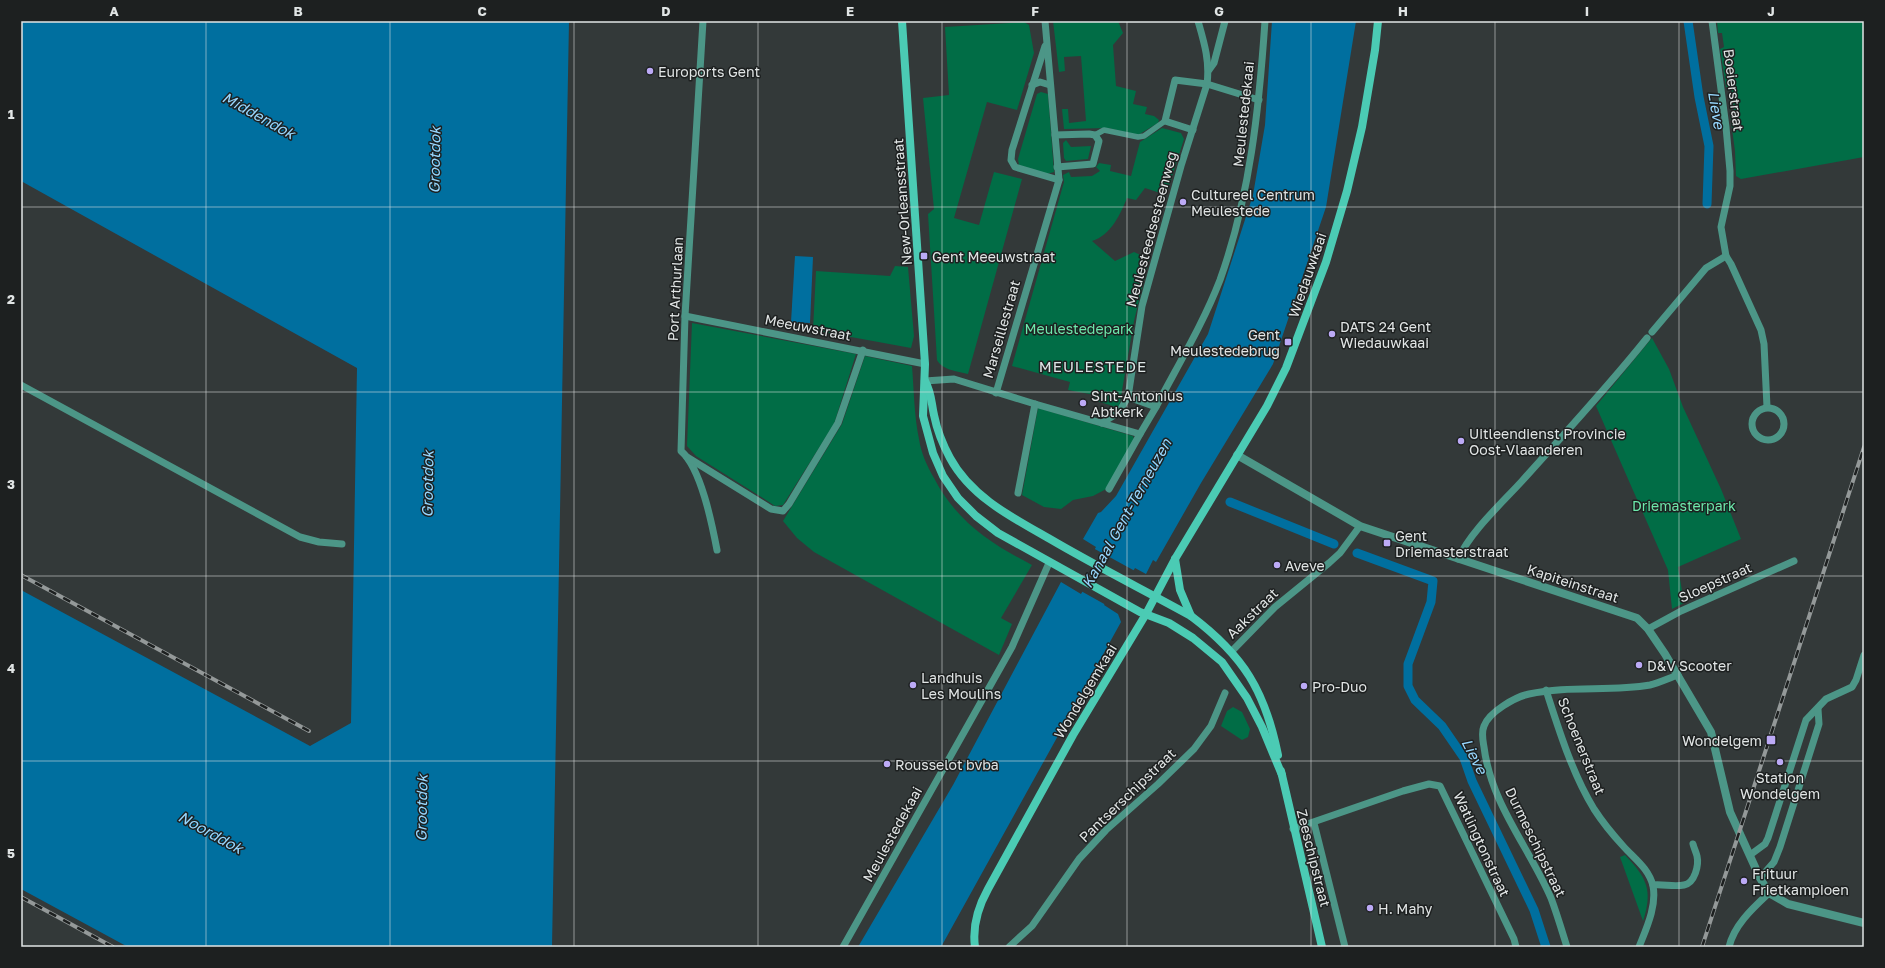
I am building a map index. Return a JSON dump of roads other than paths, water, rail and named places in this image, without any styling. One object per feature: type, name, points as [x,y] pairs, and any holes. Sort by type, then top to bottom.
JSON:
[{"type":"main road","name":"New-Orleansstraat","points":[[902,21],[925,364],[923,416],[933,453],[944,476],[958,498],[976,516],[998,533],[1049,563],[1146,614]]},
{"type":"main road","name":"Wiedauwkaai","points":[[1237,455],[1267,406],[1286,368],[1326,262],[1347,191],[1362,127],[1378,21]]},
{"type":"main road","name":"New-Orleansstraat","points":[[925,381],[931,392],[934,415],[950,459],[968,482],[990,502],[1073,552],[1155,596]]},
{"type":"main road","name":"Wondelgemkaai","points":[[975,947],[974,928],[981,903],[1073,735],[1146,614],[1175,559],[1237,455]]},
{"type":"main road","points":[[1175,559],[1180,590],[1191,616]]},
{"type":"main road","name":"Zeeschipstraat","points":[[1155,596],[1191,616],[1211,631],[1250,675],[1261,697],[1275,740],[1293,829],[1322,947]]},
{"type":"main road","name":"Zeeschipstraat","points":[[1146,614],[1169,623],[1193,638],[1222,662],[1247,698],[1262,726],[1282,775]]},
{"type":"street","name":"Port Arthurlaan","points":[[703,21],[685,316],[681,451],[688,457],[707,504],[717,550]]},
{"type":"street","name":"Marseillestraat","points":[[996,393],[1059,180],[1044,21]]},
{"type":"street","name":"Meulesteedsesteenweg","points":[[1128,397],[1142,306],[1179,172],[1207,84],[1209,70],[1198,21]]},
{"type":"street","name":"Meulesteedsesteenweg","points":[[1209,70],[1214,63],[1225,21]]},
{"type":"street","name":"Meulestedekaai","points":[[1140,434],[1192,341],[1220,279],[1244,201],[1251,165],[1259,100],[1265,21]]},
{"type":"street","name":"Boeierstraat","points":[[1712,21],[1726,127],[1730,171],[1730,186],[1721,227],[1726,256],[1732,264],[1762,330],[1767,407]]},
{"type":"street","name":"Marseillestraat","points":[[1046,42],[1012,150],[1011,160],[1015,167],[1059,180]]},
{"type":"street","points":[[1055,135],[1095,135],[1104,130],[1138,137],[1144,136],[1165,121],[1175,80],[1207,84],[1259,100]]},
{"type":"street","points":[[1032,85],[1040,82],[1050,85]]},
{"type":"street","points":[[1165,121],[1193,130]]},
{"type":"street","points":[[1058,167],[1093,164],[1099,141],[1095,135]]},
{"type":"street","points":[[1652,332],[1706,268],[1726,256]]},
{"type":"street","name":"Meeuwstraat","points":[[685,316],[863,350],[925,364]]},
{"type":"street","points":[[1458,559],[1465,546],[1485,522],[1576,422],[1647,338]]},
{"type":"street","points":[[688,457],[771,509],[782,511],[789,504],[838,422],[863,350]]},
{"type":"street","points":[[925,381],[954,379],[996,393],[1140,434],[1109,489]]},
{"type":"street","points":[[21,385],[300,537],[319,542],[342,544]]},
{"type":"street","points":[[1104,423],[1120,412],[1128,397],[1156,407]]},
{"type":"street","points":[[1018,493],[1035,404]]},
{"type":"street","points":[[1767,407],[1775,409],[1782,415],[1784,420],[1783,429],[1780,434],[1772,439],[1765,440],[1758,437],[1753,431],[1751,423],[1758,410],[1767,407]]},
{"type":"street","name":"Kapiteinstraat","points":[[1237,455],[1360,526],[1637,618],[1648,629],[1678,675],[1711,732],[1730,812],[1760,878],[1769,892]]},
{"type":"street","name":"Aakstraat","points":[[1231,652],[1276,607],[1335,558],[1360,526]]},
{"type":"street","name":"Sloepstraat","points":[[1648,629],[1681,611],[1794,561]]},
{"type":"street","name":"Meulestedekaai","points":[[843,947],[1012,647],[1049,563]]},
{"type":"street","points":[[1750,855],[1765,844],[1806,720],[1826,699],[1852,687],[1856,680],[1864,655]]},
{"type":"street","name":"Durmeschipstraat","points":[[1567,947],[1551,898],[1502,808],[1486,767],[1482,736],[1484,727],[1488,719],[1512,700],[1527,694],[1546,690],[1629,688],[1651,685],[1678,675]]},
{"type":"street","name":"Schoenerstraat","points":[[1546,690],[1559,730],[1588,798],[1603,823],[1643,866],[1653,886],[1654,900],[1639,947]]},
{"type":"street","name":"Pantserschipstraat","points":[[1009,947],[1032,926],[1079,859],[1106,830],[1158,784],[1194,749],[1211,726],[1225,693]]},
{"type":"street","points":[[1760,878],[1774,862],[1780,847],[1819,724],[1818,709]]},
{"type":"street","name":"Watlingtonstraat","points":[[1293,829],[1403,791],[1429,784],[1440,786],[1514,939],[1516,947]]},
{"type":"street","points":[[1314,823],[1345,947]]},
{"type":"street","points":[[1653,886],[1679,886],[1689,884],[1698,865],[1693,844]]},
{"type":"street","points":[[1729,947],[1731,938],[1750,911],[1769,892],[1788,904],[1864,922]]},
{"type":"water","points":[[21,21],[569,21],[552,947],[128,947],[21,889],[21,590],[310,746],[351,723],[357,368],[21,181]]},
{"type":"water","name":"Kanaal Gent-Terneuzen","points":[[1272,21],[1356,21],[1326,207],[1273,364],[1201,483],[1156,562],[1153,560],[1146,574],[1135,568],[1132,573],[1125,569],[1104,605],[1118,614],[1121,622],[941,947],[858,947],[953,785],[1061,582],[1081,594],[1102,557],[1093,552],[1096,547],[1083,539],[1098,513],[1101,512],[1116,496],[1208,334],[1253,195],[1265,125]]},
{"type":"water","points":[[795,256],[813,257],[810,323],[791,322]]},
{"type":"waterway","name":"Lieve","points":[[1688,21],[1699,97],[1709,146],[1707,204]]},
{"type":"waterway","points":[[1230,502],[1334,544]]},
{"type":"waterway","name":"Lieve","points":[[1357,553],[1433,581],[1431,602],[1408,664],[1408,686],[1415,700],[1442,726],[1464,758],[1472,781],[1534,910],[1546,947]]},
{"type":"railway","points":[[1702,947],[1864,447]]},
{"type":"railway","points":[[21,575],[309,731]]},
{"type":"railway","points":[[21,897],[113,947]]},
{"type":"place","name":"Euroports Gent","points":[[650,71]]},
{"type":"place","name":"Cultureel Centrum Meulestede","points":[[1183,202]]},
{"type":"place","name":"Gent Meeuwstraat","points":[[924,256]]},
{"type":"place","name":"DATS 24 Gent Wiedauwkaai","points":[[1332,334]]},
{"type":"place","name":"Gent Meulestedebrug","points":[[1288,342]]},
{"type":"place","name":"Sint-Antonius Abtkerk","points":[[1083,403]]},
{"type":"place","name":"Uitleendienst Provincie Oost-Vlaanderen","points":[[1461,441]]},
{"type":"place","name":"Gent Driemasterstraat","points":[[1387,543]]},
{"type":"place","name":"Aveve","points":[[1277,565]]},
{"type":"place","name":"D&V Scooter","points":[[1639,665]]},
{"type":"place","name":"Landhuis Les Moulins","points":[[913,685]]},
{"type":"place","name":"Pro-Duo","points":[[1304,686]]},
{"type":"place","name":"Wondelgem","points":[[1771,740]]},
{"type":"place","name":"Station Wondelgem","points":[[1780,762]]},
{"type":"place","name":"Rousselot bvba","points":[[887,764]]},
{"type":"place","name":"Frituur Frietkampioen","points":[[1744,881]]},
{"type":"place","name":"H. Mahy","points":[[1370,908]]},
{"type":"district","name":"MEULESTEDE","points":[[1093,366]]},
{"type":"water label","name":"Middendok","points":[[259,115]]},
{"type":"water label","name":"Grootdok","points":[[434,160]]},
{"type":"water label","name":"Grootdok","points":[[427,484]]},
{"type":"water label","name":"Grootdok","points":[[421,808]]},
{"type":"water label","name":"Noorddok","points":[[211,832]]},
{"type":"park label","name":"Meulestedepark","points":[[1079,328]]},
{"type":"park label","name":"Driemasterpark","points":[[1684,505]]}]
